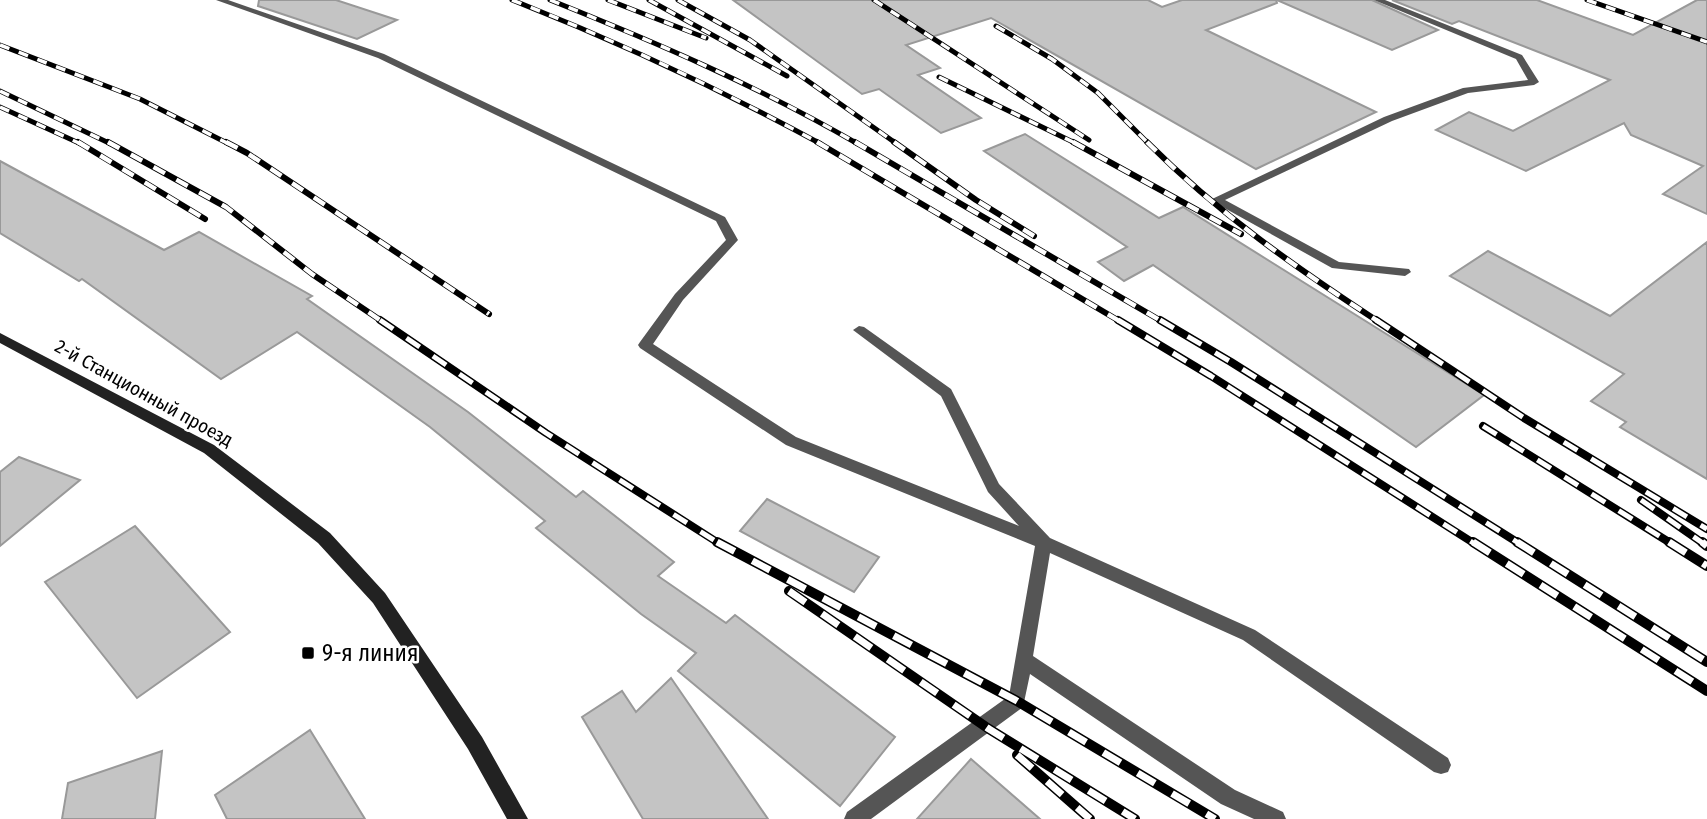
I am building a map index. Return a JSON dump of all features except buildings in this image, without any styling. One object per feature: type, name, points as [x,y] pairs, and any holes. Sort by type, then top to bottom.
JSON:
[{"type":"main road","name":"2-й Станционный проезд","points":[[0,337],[209,449],[324,538],[379,598],[475,743],[519,819]]},
{"type":"lane","points":[[220,0],[381,56],[721,219],[732,240],[679,297],[645,345],[791,441],[1044,542],[1249,635],[1441,765]]},
{"type":"lane","points":[[1378,0],[1519,57],[1534,82],[1466,90],[1388,119],[1216,200],[1336,265],[1405,272]]},
{"type":"lane","points":[[859,330],[946,393],[993,488],[1044,542]]},
{"type":"lane","points":[[854,819],[1017,701],[1044,542]]},
{"type":"lane","points":[[1024,660],[1228,797],[1276,819]]},
{"type":"railway","points":[[512,0],[669,67],[821,144]]},
{"type":"railway","points":[[550,0],[707,66],[858,144]]},
{"type":"railway","points":[[608,0],[706,38]]},
{"type":"railway","points":[[649,0],[787,76]]},
{"type":"railway","points":[[678,0],[750,40],[897,144]]},
{"type":"railway","points":[[874,0],[1089,140]]},
{"type":"railway","points":[[1587,0],[1707,42]]},
{"type":"railway","points":[[996,26],[1052,59],[1098,93],[1147,142]]},
{"type":"railway","points":[[0,45],[140,99],[229,144]]},
{"type":"railway","points":[[939,77],[1074,143]]},
{"type":"railway","points":[[0,91],[111,144]]},
{"type":"railway","points":[[0,107],[81,144]]},
{"type":"railway","points":[[78,142],[205,219]]},
{"type":"railway","points":[[108,142],[226,207],[312,274],[383,322]]},
{"type":"railway","points":[[226,142],[247,153],[489,314]]},
{"type":"railway","points":[[817,142],[1121,322]]},
{"type":"railway","points":[[855,142],[1163,322]]},
{"type":"railway","points":[[894,142],[976,200],[1034,236]]},
{"type":"railway","points":[[1147,142],[1202,193],[1258,238],[1379,322]]},
{"type":"railway","points":[[1074,143],[1241,234]]},
{"type":"railway","points":[[380,320],[546,433],[720,544]]},
{"type":"railway","points":[[1118,320],[1475,544]]},
{"type":"railway","points":[[1160,320],[1520,544]]},
{"type":"railway","points":[[1376,320],[1524,418],[1707,529]]},
{"type":"railway","points":[[1483,426],[1672,544]]},
{"type":"railway","points":[[1641,500],[1704,544]]},
{"type":"railway","points":[[717,542],[1017,701],[1215,819]]},
{"type":"railway","points":[[1473,542],[1707,691]]},
{"type":"railway","points":[[1517,542],[1707,662]]},
{"type":"railway","points":[[1669,542],[1707,566]]},
{"type":"railway","points":[[1702,542],[1707,546]]},
{"type":"railway","points":[[789,591],[989,729],[1135,819]]},
{"type":"railway","points":[[1017,755],[1090,819]]},
{"type":"place","name":"9-я линия","points":[[308,653]]}]
